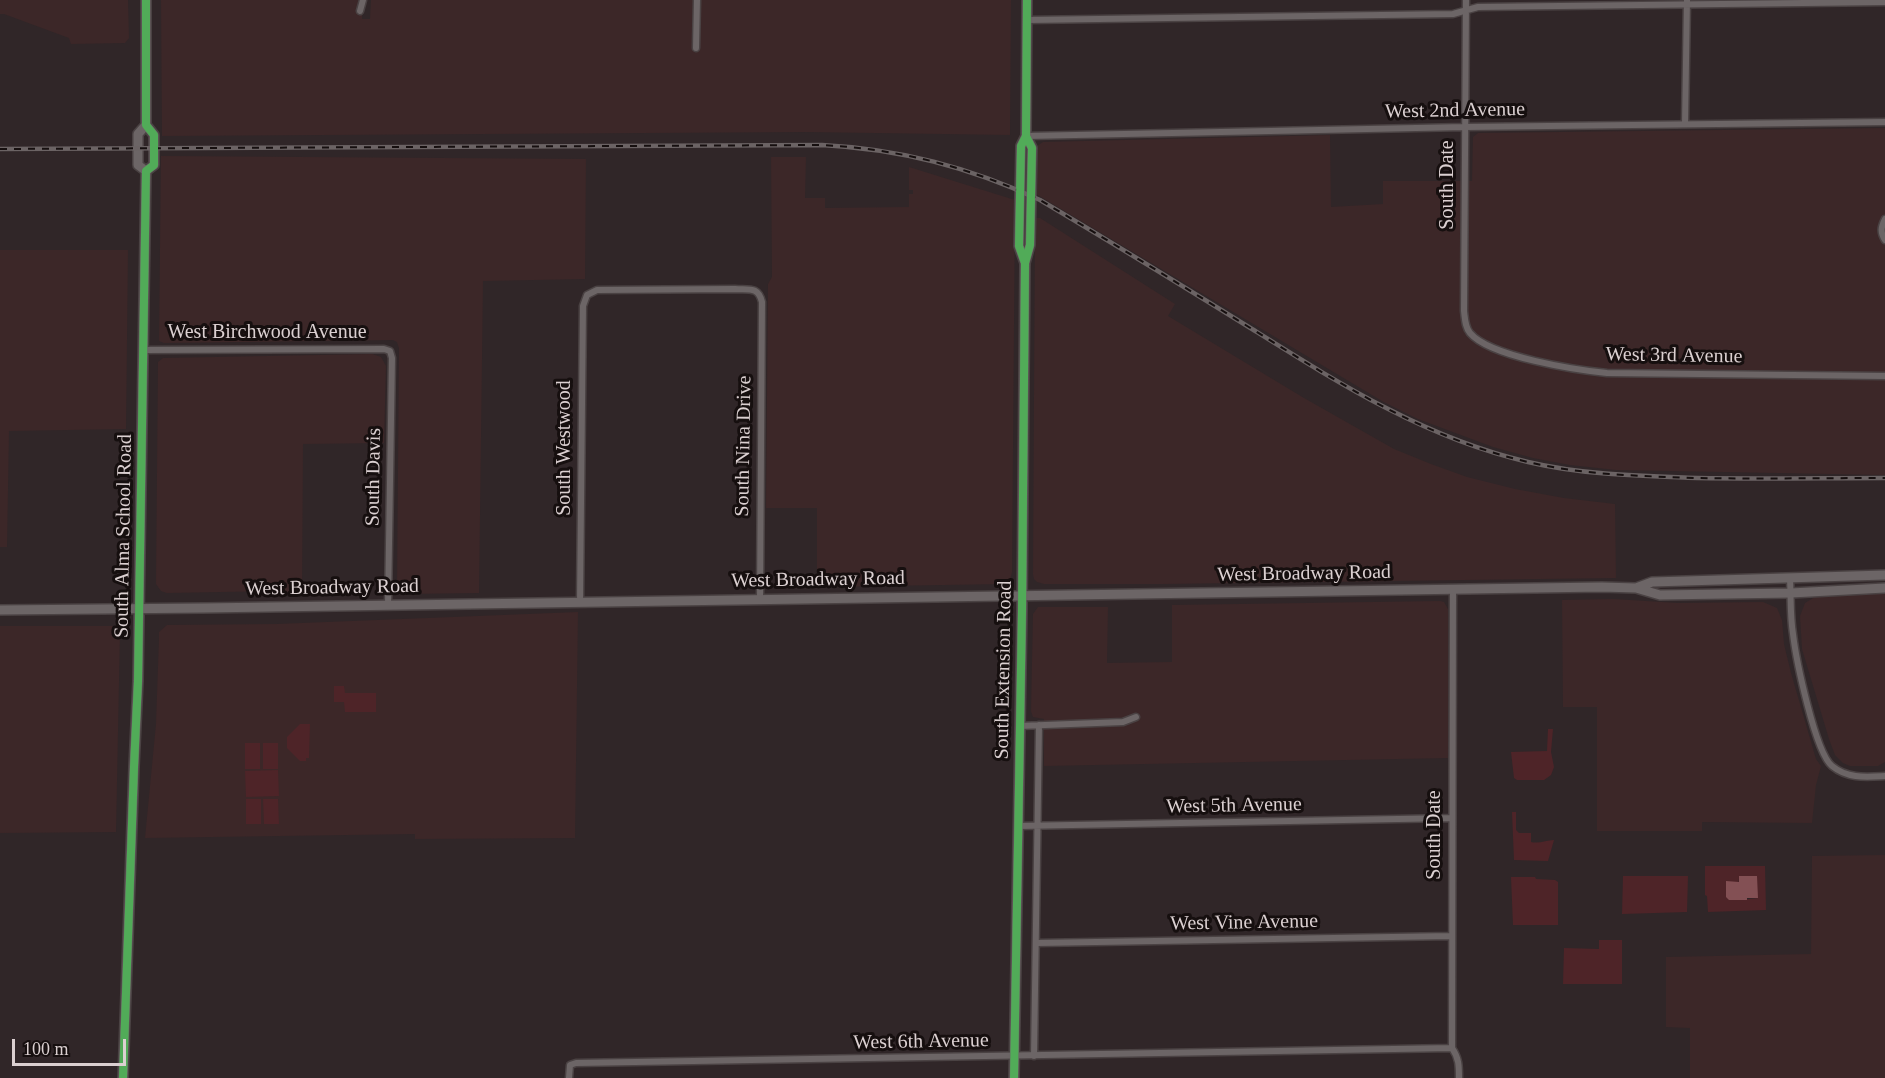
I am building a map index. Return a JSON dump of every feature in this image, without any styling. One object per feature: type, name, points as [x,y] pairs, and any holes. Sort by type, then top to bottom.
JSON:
[{"type":"main road","name":"South Alma School Road","points":[[123,1078],[140,609],[146,171],[153,165],[154,135],[146,125],[146,0]]},
{"type":"main road","name":"South Extension Road","points":[[1014,1078],[1025,262],[1019,246],[1019,235],[1021,146],[1026,136],[1027,0]]},
{"type":"main road","name":"South Alma School Road","points":[[146,125],[138,134],[138,165],[146,171]]},
{"type":"main road","name":"West Broadway Road","points":[[1636,588],[1652,582],[1885,575]]},
{"type":"main road","name":"West Broadway Road","points":[[0,609],[1636,588],[1660,595],[1791,593],[1885,588]]},
{"type":"street","points":[[360,11],[363,0]]},
{"type":"street","points":[[696,48],[697,0]]},
{"type":"street","name":"South Date","points":[[1466,0],[1464,311],[1470,333]]},
{"type":"street","points":[[1027,20],[1453,14],[1478,7],[1687,2],[1885,2]]},
{"type":"street","points":[[1685,124],[1687,2]]},
{"type":"street","name":"West 2nd Avenue","points":[[1026,136],[1465,127],[1885,122]]},
{"type":"street","points":[[1885,219],[1881,226],[1885,240]]},
{"type":"street","name":"South Nina Drive","points":[[587,295],[597,290],[683,289],[755,290],[760,294],[762,302],[760,599]]},
{"type":"street","name":"South Westwood","points":[[580,602],[583,306],[587,295]]},
{"type":"street","name":"West 3rd Avenue","points":[[1470,333],[1484,343],[1503,351],[1541,362],[1599,372],[1885,376]]},
{"type":"street","name":"West Birchwood Avenue","points":[[143,350],[384,349],[390,351]]},
{"type":"street","name":"South Davis","points":[[388,605],[392,358],[390,351]]},
{"type":"street","points":[[1790,579],[1792,632],[1800,676],[1822,753],[1832,766],[1845,774],[1856,777],[1885,776]]},
{"type":"street","name":"South Date","points":[[1453,590],[1452,1048],[1457,1055],[1459,1078]]},
{"type":"street","points":[[1019,726],[1123,722],[1136,717]]},
{"type":"street","name":"South Extension Road","points":[[1034,1056],[1039,725]]},
{"type":"street","name":"West 5th Avenue","points":[[1018,826],[1452,818]]},
{"type":"street","name":"West Vine Avenue","points":[[1037,943],[1451,936]]},
{"type":"street","name":"West 6th Avenue","points":[[569,1078],[570,1065],[576,1063],[1452,1048]]},
{"type":"shaded area","points":[[0,0],[128,0],[129,38],[125,43],[71,44],[69,38],[0,14]]},
{"type":"shaded area","points":[[161,0],[362,0],[362,19],[370,19],[371,0],[1011,0],[1010,135],[806,132],[162,136]]},
{"type":"shaded area","points":[[1885,128],[1885,475],[1616,470],[1570,465],[1493,447],[1418,419],[1382,401],[1036,194],[1037,146],[1043,142],[1330,135],[1331,207],[1383,204],[1383,181],[1472,181],[1473,137],[1478,133]]},
{"type":"shaded area","points":[[161,156],[586,159],[585,279],[483,281],[479,593],[403,594],[397,591],[399,348],[397,342],[393,340],[164,343],[159,341]]},
{"type":"shaded area","points":[[771,157],[806,157],[805,198],[825,198],[825,208],[909,207],[909,194],[913,194],[913,190],[909,190],[909,167],[1015,200],[1012,572],[1010,580],[1005,584],[817,587],[817,508],[766,508],[768,284],[772,277]]},
{"type":"shaded area","points":[[1035,218],[1040,218],[1175,304],[1168,316],[1394,449],[1467,477],[1515,489],[1615,504],[1616,578],[1163,584],[1044,584],[1037,582],[1033,574]]},
{"type":"shaded area","points":[[0,250],[128,250],[126,429],[9,431],[7,547],[0,547]]},
{"type":"shaded area","points":[[372,354],[381,357],[386,366],[384,443],[303,444],[302,593],[275,591],[167,593],[161,591],[156,584],[158,362],[163,358]]},
{"type":"shaded area","points":[[1885,593],[1885,762],[1878,766],[1850,766],[1835,755],[1829,739],[1802,649],[1800,616],[1805,603],[1815,597]]},
{"type":"shaded area","points":[[1614,599],[1678,603],[1763,602],[1777,608],[1782,620],[1784,644],[1791,673],[1816,759],[1821,766],[1816,785],[1812,823],[1702,822],[1702,831],[1597,831],[1597,707],[1563,707],[1562,600]]},
{"type":"shaded area","points":[[1444,602],[1448,609],[1448,758],[1044,766],[1044,719],[1033,717],[1031,711],[1033,614],[1038,607],[1108,607],[1107,663],[1172,662],[1172,605]]},
{"type":"shaded area","points":[[578,612],[575,838],[415,839],[415,834],[145,838],[156,724],[159,632],[167,625],[277,624]]},
{"type":"shaded area","points":[[0,626],[112,626],[117,627],[120,631],[116,832],[0,833]]},
{"type":"shaded area","points":[[334,686],[344,686],[345,693],[376,693],[376,712],[345,712],[344,702],[334,702]]},
{"type":"shaded area","points":[[300,724],[310,724],[309,758],[306,758],[306,761],[300,761],[287,748],[287,737]]},
{"type":"shaded area","points":[[1548,729],[1553,729],[1551,752],[1554,767],[1551,775],[1544,780],[1517,780],[1514,778],[1511,752],[1547,751]]},
{"type":"shaded area","points":[[245,743],[260,743],[260,769],[245,769]]},
{"type":"shaded area","points":[[263,743],[278,743],[278,769],[263,769]]},
{"type":"shaded area","points":[[278,770],[279,796],[246,797],[245,771]]},
{"type":"shaded area","points":[[246,799],[261,799],[261,824],[246,824]]},
{"type":"shaded area","points":[[263,799],[278,799],[279,824],[264,824]]},
{"type":"shaded area","points":[[1512,812],[1516,812],[1516,830],[1519,833],[1531,833],[1531,842],[1554,840],[1548,861],[1514,860]]},
{"type":"shaded area","points":[[1885,855],[1885,1078],[1690,1078],[1690,1028],[1666,1027],[1666,957],[1811,954],[1812,856]]},
{"type":"shaded area","points":[[1705,866],[1765,866],[1766,910],[1708,912],[1705,895]],"holes":[[[1739,876],[1758,898],[1738,900]]]},
{"type":"shaded area","points":[[1623,876],[1688,876],[1687,912],[1622,914]]},
{"type":"shaded area","points":[[1739,876],[1757,876],[1758,898],[1729,900],[1726,897],[1726,881],[1739,882]]},
{"type":"shaded area","points":[[1511,877],[1535,877],[1558,882],[1558,925],[1513,925]]},
{"type":"shaded area","points":[[1599,940],[1622,940],[1622,984],[1563,984],[1564,948],[1599,949]]},
{"type":"railway","points":[[0,149],[822,145],[907,155],[987,178],[1040,200],[1351,389],[1419,424],[1490,452],[1570,470],[1612,474],[1697,478],[1885,478]]},
{"type":"cycle path","points":[[123,1078],[138,681],[146,171],[154,165],[154,135],[146,125],[146,0]]},
{"type":"cycle path","points":[[1025,263],[1019,246],[1021,146],[1026,136],[1027,0]]},
{"type":"cycle path","points":[[1014,1078],[1025,263],[1030,245],[1032,148],[1026,136]]}]
